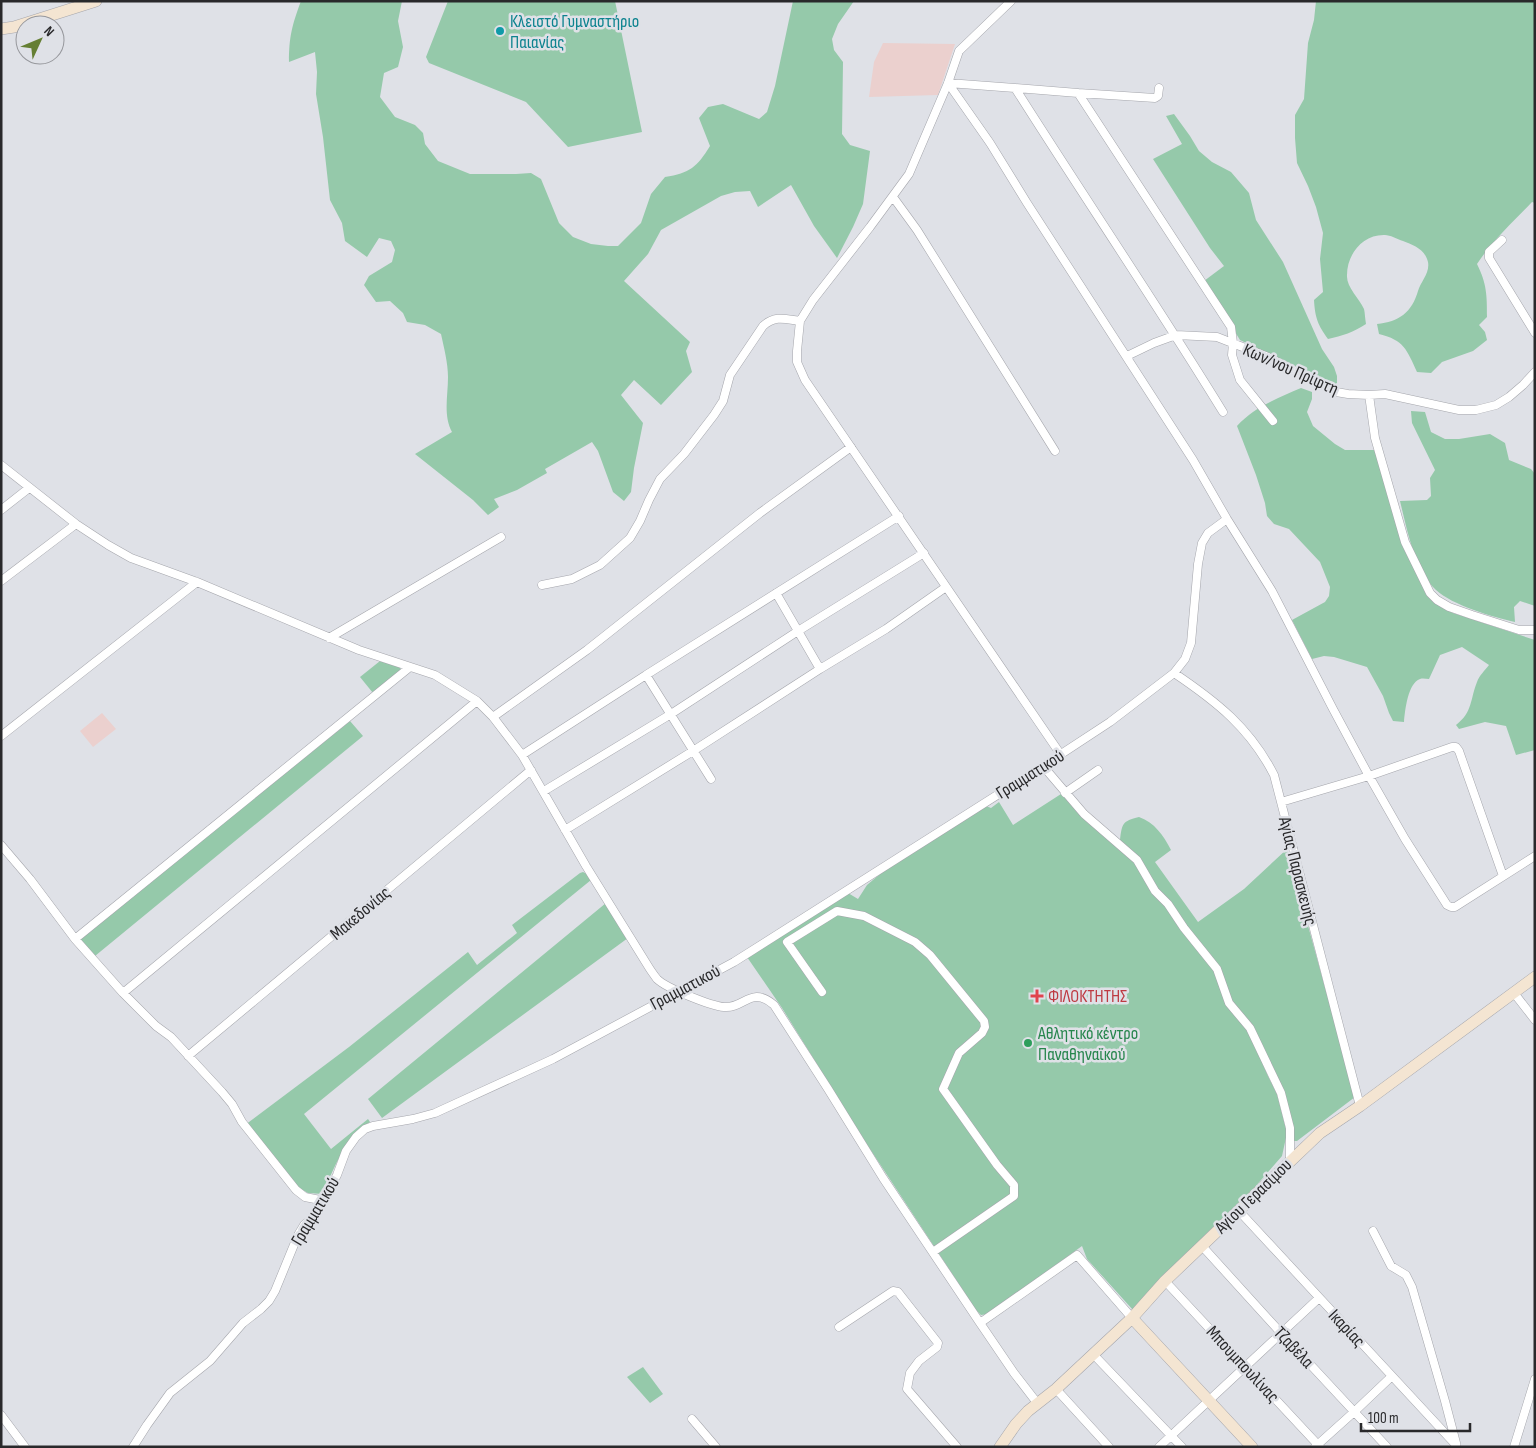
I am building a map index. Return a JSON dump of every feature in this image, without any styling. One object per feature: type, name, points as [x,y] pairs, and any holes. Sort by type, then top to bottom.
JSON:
[{"type":"street","points":[[1,29],[14,27],[96,1]]},
{"type":"street","points":[[1011,1],[959,51],[948,83],[909,174],[813,300],[800,321],[797,362],[805,380],[1061,755]]},
{"type":"street","points":[[948,83],[1155,98],[1158,96],[1159,88]]},
{"type":"street","points":[[948,83],[990,143],[1026,203],[1193,460],[1227,519],[1272,590],[1333,710],[1405,839],[1449,906],[1455,906],[1535,856]]},
{"type":"street","points":[[1015,88],[1176,336],[1223,412]]},
{"type":"street","points":[[1078,92],[1231,327],[1232,355],[1240,380],[1274,420]]},
{"type":"street","points":[[893,196],[917,230],[1055,451]]},
{"type":"street","points":[[1502,240],[1489,252],[1488,258],[1535,333]]},
{"type":"street","points":[[542,585],[572,579],[600,565],[630,538],[660,480],[684,454],[723,401],[730,375],[763,326],[776,318],[800,321]]},
{"type":"street","name":"Κων/νου Πρίφτη","points":[[1127,356],[1154,343],[1176,336],[1217,337],[1268,357],[1336,392],[1369,395],[1385,394],[1460,410],[1476,410],[1496,405],[1509,397],[1535,372]]},
{"type":"street","points":[[1369,395],[1375,438],[1405,542],[1430,593],[1437,600],[1472,615],[1519,630],[1535,630]]},
{"type":"street","points":[[493,717],[587,650],[760,513],[851,447]]},
{"type":"street","points":[[1,465],[76,524],[131,558],[197,582],[329,638],[435,675],[477,701],[493,717],[532,770],[565,830],[648,966],[658,979],[678,991],[725,1007],[735,1006],[754,997],[764,998],[774,1005],[883,1178],[1014,1374],[1038,1404]]},
{"type":"street","points":[[1,510],[29,488]]},
{"type":"street","points":[[522,755],[899,516]]},
{"type":"street","name":"Γραμματικού","points":[[133,1447],[170,1393],[210,1360],[243,1323],[269,1301],[298,1235],[304,1225],[319,1211],[346,1151],[356,1137],[365,1129],[435,1113],[553,1059],[734,962],[1110,722],[1174,673],[1185,659],[1191,643],[1198,564],[1202,543],[1208,533],[1227,519]]},
{"type":"street","points":[[1,581],[76,524]]},
{"type":"street","points":[[329,638],[501,537]]},
{"type":"street","points":[[544,792],[671,714],[798,631],[924,554]]},
{"type":"street","points":[[1,736],[197,582]]},
{"type":"street","points":[[565,830],[886,629],[946,587]]},
{"type":"street","points":[[776,593],[820,669]]},
{"type":"street","points":[[75,939],[410,667]]},
{"type":"street","name":"Αγίας Παρασκευής","points":[[1174,673],[1219,705],[1249,736],[1274,775],[1360,1106]]},
{"type":"street","points":[[646,675],[711,778]]},
{"type":"street","points":[[123,993],[477,701]]},
{"type":"street","points":[[1281,802],[1369,776],[1456,747],[1459,750],[1503,876]]},
{"type":"street","points":[[1043,766],[1084,814],[1137,860],[1155,891],[1168,904],[1184,928],[1217,969],[1229,1003],[1250,1028],[1282,1094],[1290,1128],[1290,1160]]},
{"type":"street","name":"Μακεδονίας","points":[[188,1056],[532,770]]},
{"type":"street","points":[[1065,793],[1098,770]]},
{"type":"street","points":[[1,845],[30,879],[75,939],[123,993],[141,1012],[171,1037],[232,1104],[242,1122],[296,1190],[305,1197],[325,1201]]},
{"type":"street","points":[[822,992],[787,942],[838,911],[864,916],[914,942],[930,955],[984,1021],[985,1027],[982,1033],[959,1053],[943,1089],[997,1165],[1014,1185],[1014,1196],[933,1252]]},
{"type":"street","name":"Αγίου Γερασίμου","points":[[1000,1447],[1028,1411],[1056,1389],[1132,1318],[1165,1281],[1320,1133],[1360,1106],[1535,977]]},
{"type":"street","points":[[1514,993],[1535,1020]]},
{"type":"street","name":"Ικαρίας","points":[[1238,1211],[1456,1446]]},
{"type":"street","points":[[1373,1231],[1391,1266],[1406,1275],[1412,1287],[1456,1446]]},
{"type":"street","name":"Τζαβέλα","points":[[1202,1246],[1387,1447]]},
{"type":"street","points":[[980,1323],[1077,1255],[1132,1318],[1252,1447]]},
{"type":"street","name":"Μπουμπουλίνας","points":[[1165,1281],[1318,1446]]},
{"type":"street","points":[[839,1327],[893,1291],[898,1292],[938,1343],[937,1347],[920,1360],[910,1373],[907,1389],[957,1447]]},
{"type":"street","points":[[1159,1447],[1319,1298]]},
{"type":"street","points":[[1093,1354],[1182,1447]]},
{"type":"street","points":[[1318,1446],[1392,1376]]},
{"type":"street","points":[[1514,1447],[1535,1379]]},
{"type":"street","points":[[1056,1389],[1109,1447]]},
{"type":"street","points":[[1,1415],[25,1447]]},
{"type":"street","points":[[692,1419],[716,1447]]},
{"type":"shaded area","points":[[883,43],[955,44],[938,95],[869,97],[874,62]]},
{"type":"shaded area","points":[[102,713],[116,729],[93,747],[80,731]]},
{"type":"green space","points":[[301,1],[402,1],[398,21],[403,47],[398,67],[384,73],[380,97],[395,117],[415,125],[423,133],[425,144],[438,161],[470,174],[531,173],[541,179],[559,223],[573,237],[591,244],[618,246],[641,223],[651,194],[665,177],[692,168],[710,146],[699,118],[708,107],[723,104],[759,119],[767,112],[775,86],[793,1],[854,1],[838,24],[832,39],[834,50],[843,62],[842,134],[850,145],[870,151],[863,204],[837,258],[814,226],[791,185],[758,207],[750,191],[735,192],[721,196],[661,230],[648,254],[624,281],[690,342],[686,351],[692,372],[661,405],[634,380],[621,395],[643,423],[631,492],[624,501],[613,492],[598,451],[592,442],[545,469],[547,473],[517,490],[494,499],[499,507],[488,515],[473,500],[415,454],[452,432],[447,412],[448,372],[441,334],[425,325],[407,322],[403,313],[390,301],[376,302],[364,285],[369,276],[392,262],[395,250],[391,241],[379,238],[367,257],[345,241],[342,223],[330,200],[316,94],[317,72],[315,52],[289,62],[292,31]]},
{"type":"green space","points":[[448,1],[615,1],[642,132],[568,147],[526,102],[429,63],[426,57]]},
{"type":"green space","points":[[1316,1],[1535,1],[1535,203],[1532,202],[1503,232],[1477,264],[1485,284],[1487,303],[1487,317],[1479,325],[1485,332],[1487,340],[1473,351],[1442,362],[1431,373],[1417,372],[1404,347],[1394,339],[1379,334],[1377,324],[1392,321],[1404,315],[1412,305],[1427,273],[1428,266],[1424,254],[1415,246],[1385,235],[1370,238],[1363,242],[1353,253],[1348,267],[1347,279],[1364,309],[1366,324],[1338,337],[1328,339],[1316,317],[1314,300],[1323,292],[1320,259],[1323,233],[1316,207],[1297,163],[1295,115],[1304,99],[1308,43],[1314,20]]},
{"type":"green space","points":[[1174,114],[1199,151],[1212,162],[1231,172],[1249,193],[1256,220],[1283,262],[1322,349],[1334,367],[1337,383],[1334,386],[1240,340],[1204,281],[1224,266],[1210,248],[1153,159],[1182,144],[1166,116]]},
{"type":"green space","points":[[1301,388],[1312,392],[1312,399],[1307,412],[1313,426],[1345,450],[1375,450],[1426,590],[1433,602],[1453,613],[1535,640],[1535,750],[1516,755],[1506,726],[1485,722],[1459,729],[1456,725],[1468,710],[1478,680],[1489,665],[1462,647],[1440,655],[1429,679],[1420,679],[1416,682],[1410,691],[1404,722],[1393,721],[1383,696],[1367,667],[1334,657],[1324,656],[1312,659],[1292,620],[1325,602],[1329,596],[1330,587],[1320,562],[1289,529],[1274,524],[1267,516],[1256,475],[1237,426],[1259,408]]},
{"type":"green space","points":[[1411,411],[1425,412],[1431,432],[1445,439],[1459,439],[1490,434],[1505,443],[1509,460],[1531,469],[1535,474],[1535,606],[1520,601],[1514,607],[1515,622],[1485,614],[1452,601],[1436,590],[1422,571],[1412,548],[1400,501],[1427,500],[1431,496],[1430,478],[1435,470],[1412,423]]},
{"type":"green space","points":[[380,661],[399,667],[402,670],[373,693],[360,677]]},
{"type":"green space","points":[[350,721],[363,736],[95,956],[80,939]]},
{"type":"green space","name":"Αθλητικό κέντρο Παναθηναϊκού","points":[[1061,794],[1080,814],[1132,857],[1210,963],[1248,1030],[1277,1094],[1287,1133],[1282,1156],[1255,1187],[1211,1229],[1133,1310],[1087,1259],[1082,1246],[988,1314],[981,1315],[868,1146],[782,1008],[747,957],[848,893],[858,899],[867,885],[886,869],[986,806],[991,808],[999,802],[1013,825]]},
{"type":"green space","points":[[1139,817],[1154,826],[1171,850],[1155,862],[1198,922],[1244,889],[1287,849],[1355,1097],[1297,1141],[1293,1141],[1292,1126],[1284,1090],[1250,1025],[1232,1000],[1217,966],[1156,888],[1137,855],[1120,840],[1124,824],[1129,820]]},
{"type":"green space","points":[[583,872],[591,880],[304,1114],[331,1149],[368,1119],[370,1122],[361,1129],[341,1154],[323,1194],[308,1193],[299,1188],[245,1125],[349,1047],[468,952],[477,965],[517,933],[512,925]]},
{"type":"green space","points":[[606,903],[628,938],[382,1118],[368,1099]]},
{"type":"green space","points":[[643,1367],[663,1394],[650,1403],[627,1377]]},
{"type":"place","name":"Κλειστό Γυμναστήριο Παιανίας","points":[[500,31]]},
{"type":"place","name":"ΦΙΛΟΚΤΗΤΗΣ","points":[[1037,996]]},
{"type":"place","name":"Αθλητικό κέντρο Παναθηναϊκού","points":[[1028,1043]]}]
